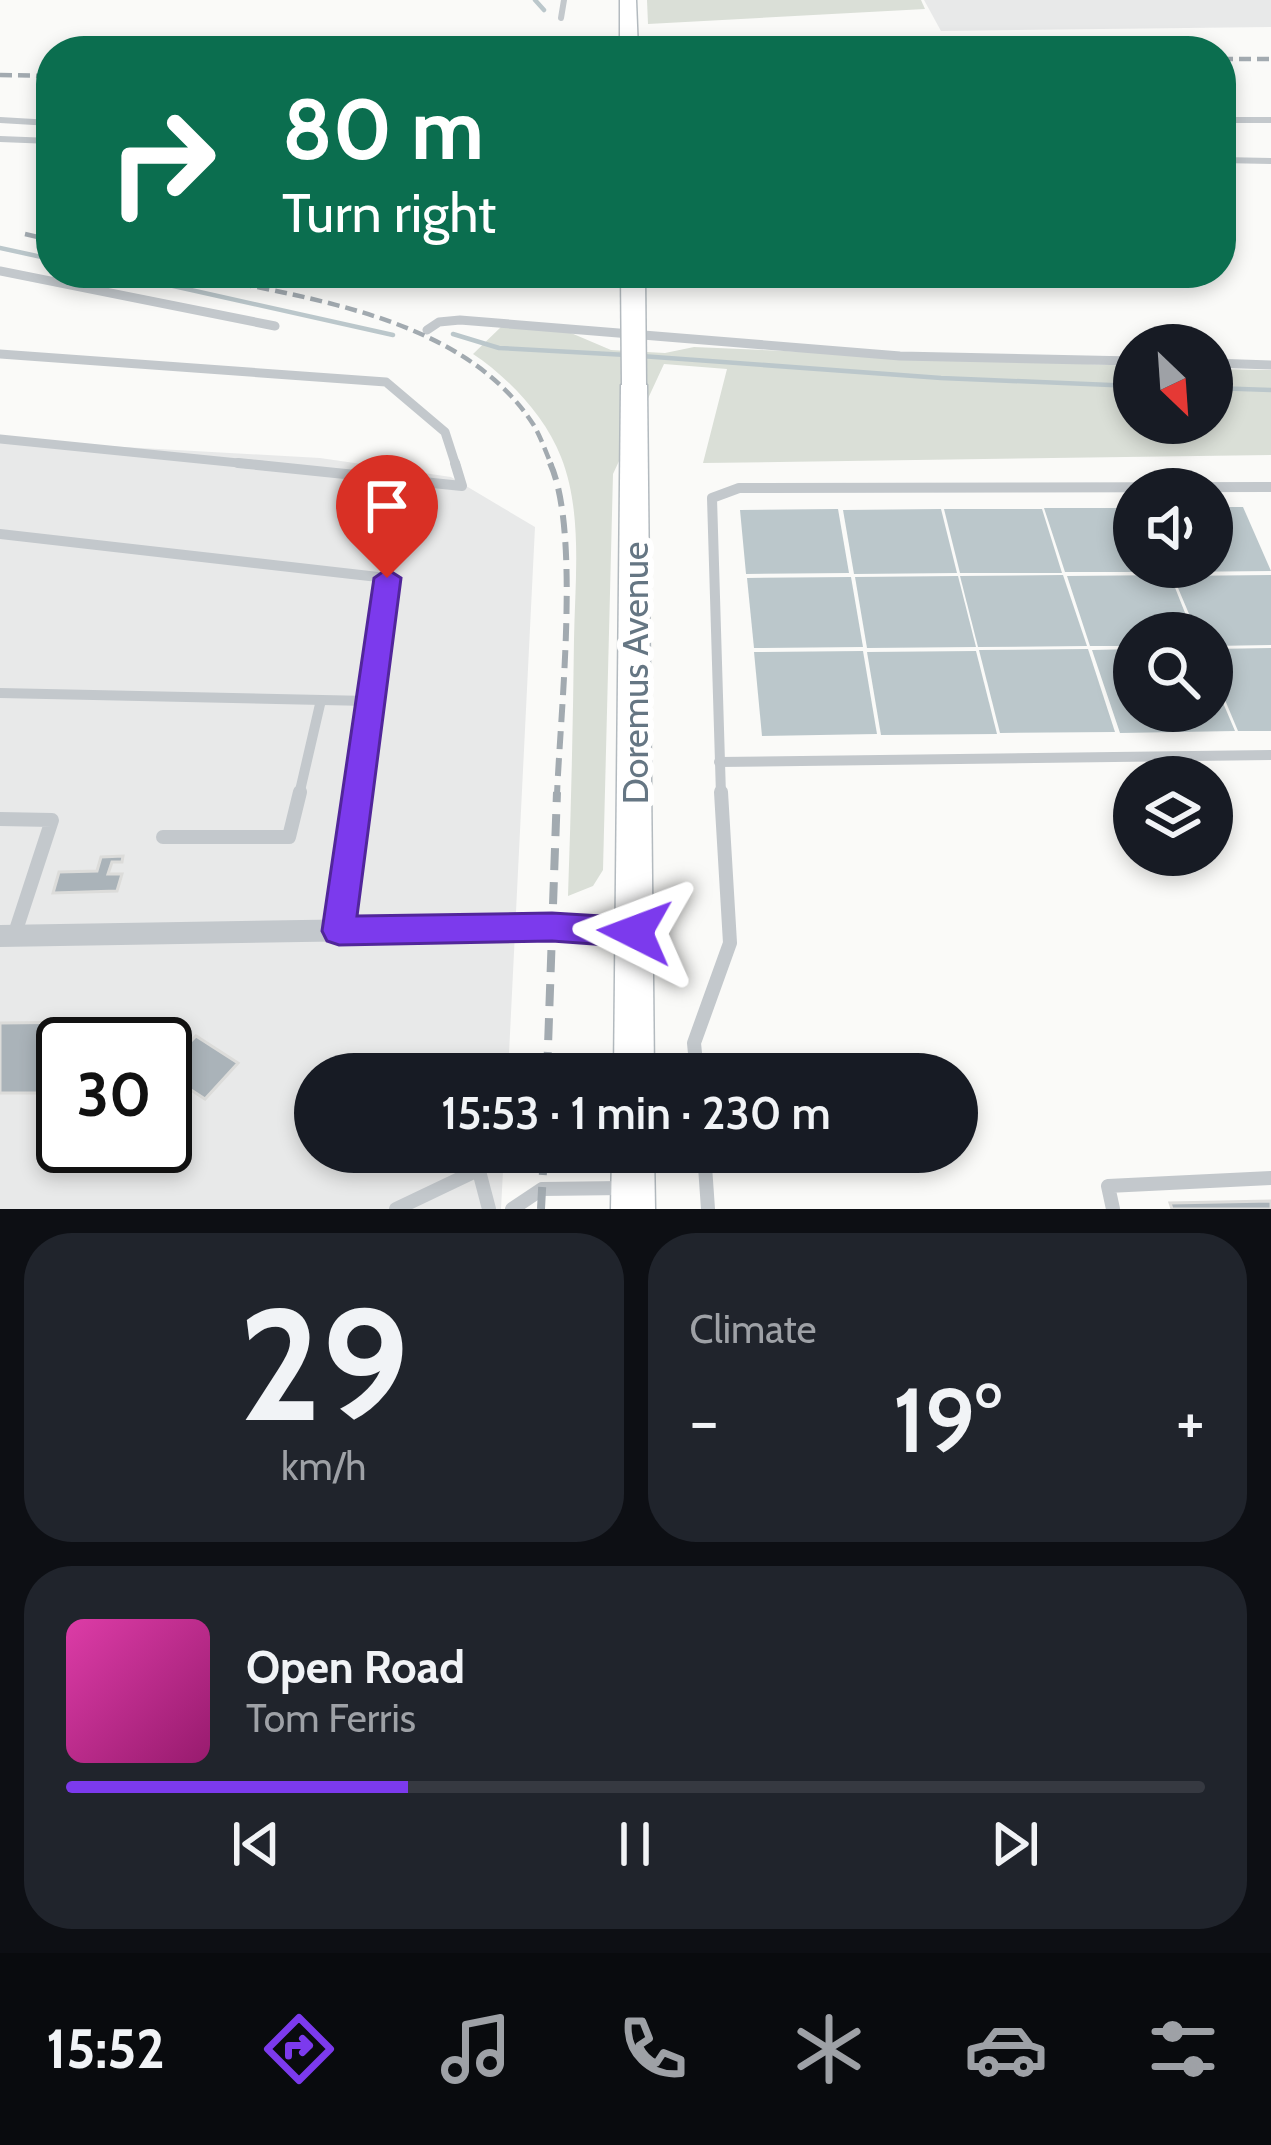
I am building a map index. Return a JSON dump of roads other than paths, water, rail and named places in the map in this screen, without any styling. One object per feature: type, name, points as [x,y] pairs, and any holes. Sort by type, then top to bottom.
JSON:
[{"type":"main road","points":[[628,4],[629,36]]},
{"type":"main road","name":"Doremus Avenue","points":[[633,288],[634,1053]]},
{"type":"street","points":[[7,936],[552,927],[635,932]]},
{"type":"lane","points":[[561,18],[564,0]]},
{"type":"lane","points":[[0,120],[36,122]]},
{"type":"lane","points":[[1236,120],[1271,121]]},
{"type":"lane","points":[[0,139],[36,140]]},
{"type":"lane","points":[[1236,160],[1271,161]]},
{"type":"lane","points":[[0,271],[36,278]]},
{"type":"lane","points":[[85,288],[274,326]]},
{"type":"lane","points":[[427,330],[439,322],[460,320],[877,354],[1113,360]]},
{"type":"lane","points":[[0,354],[386,382],[445,432],[462,487],[0,439]]},
{"type":"lane","points":[[1233,364],[1271,365]]},
{"type":"lane","points":[[695,1053],[694,1043],[730,943],[719,762],[712,498],[722,491],[1271,487]]},
{"type":"lane","points":[[0,534],[387,578],[339,931]]},
{"type":"lane","points":[[0,693],[368,701]]},
{"type":"lane","points":[[163,837],[289,837],[321,700]]},
{"type":"lane","points":[[719,762],[1271,754]]},
{"type":"lane","points":[[0,819],[52,820],[7,936]]},
{"type":"lane","points":[[397,1209],[472,1173]]},
{"type":"lane","points":[[481,1173],[489,1209]]},
{"type":"lane","points":[[705,1173],[708,1209]]},
{"type":"lane","points":[[1114,1209],[1108,1186],[1271,1178]]},
{"type":"lane","points":[[512,1209],[542,1189],[633,1183]]},
{"type":"waterway","points":[[535,0],[544,10]]},
{"type":"waterway","points":[[0,248],[36,256]]},
{"type":"waterway","points":[[182,288],[393,335]]},
{"type":"waterway","points":[[453,334],[499,348],[627,355]]},
{"type":"waterway","points":[[641,356],[1113,385]]},
{"type":"waterway","points":[[1233,389],[1271,390]]},
{"type":"railway","points":[[1236,59],[1271,59]]},
{"type":"railway","points":[[0,75],[36,76]]},
{"type":"railway","points":[[25,234],[36,237]]},
{"type":"railway","points":[[258,288],[377,317],[465,358],[503,387],[533,424],[552,466]]},
{"type":"railway","points":[[550,463],[565,532],[567,577],[557,795]]},
{"type":"railway","points":[[548,1053],[557,792]]},
{"type":"railway","points":[[541,1209],[543,1173]]}]
